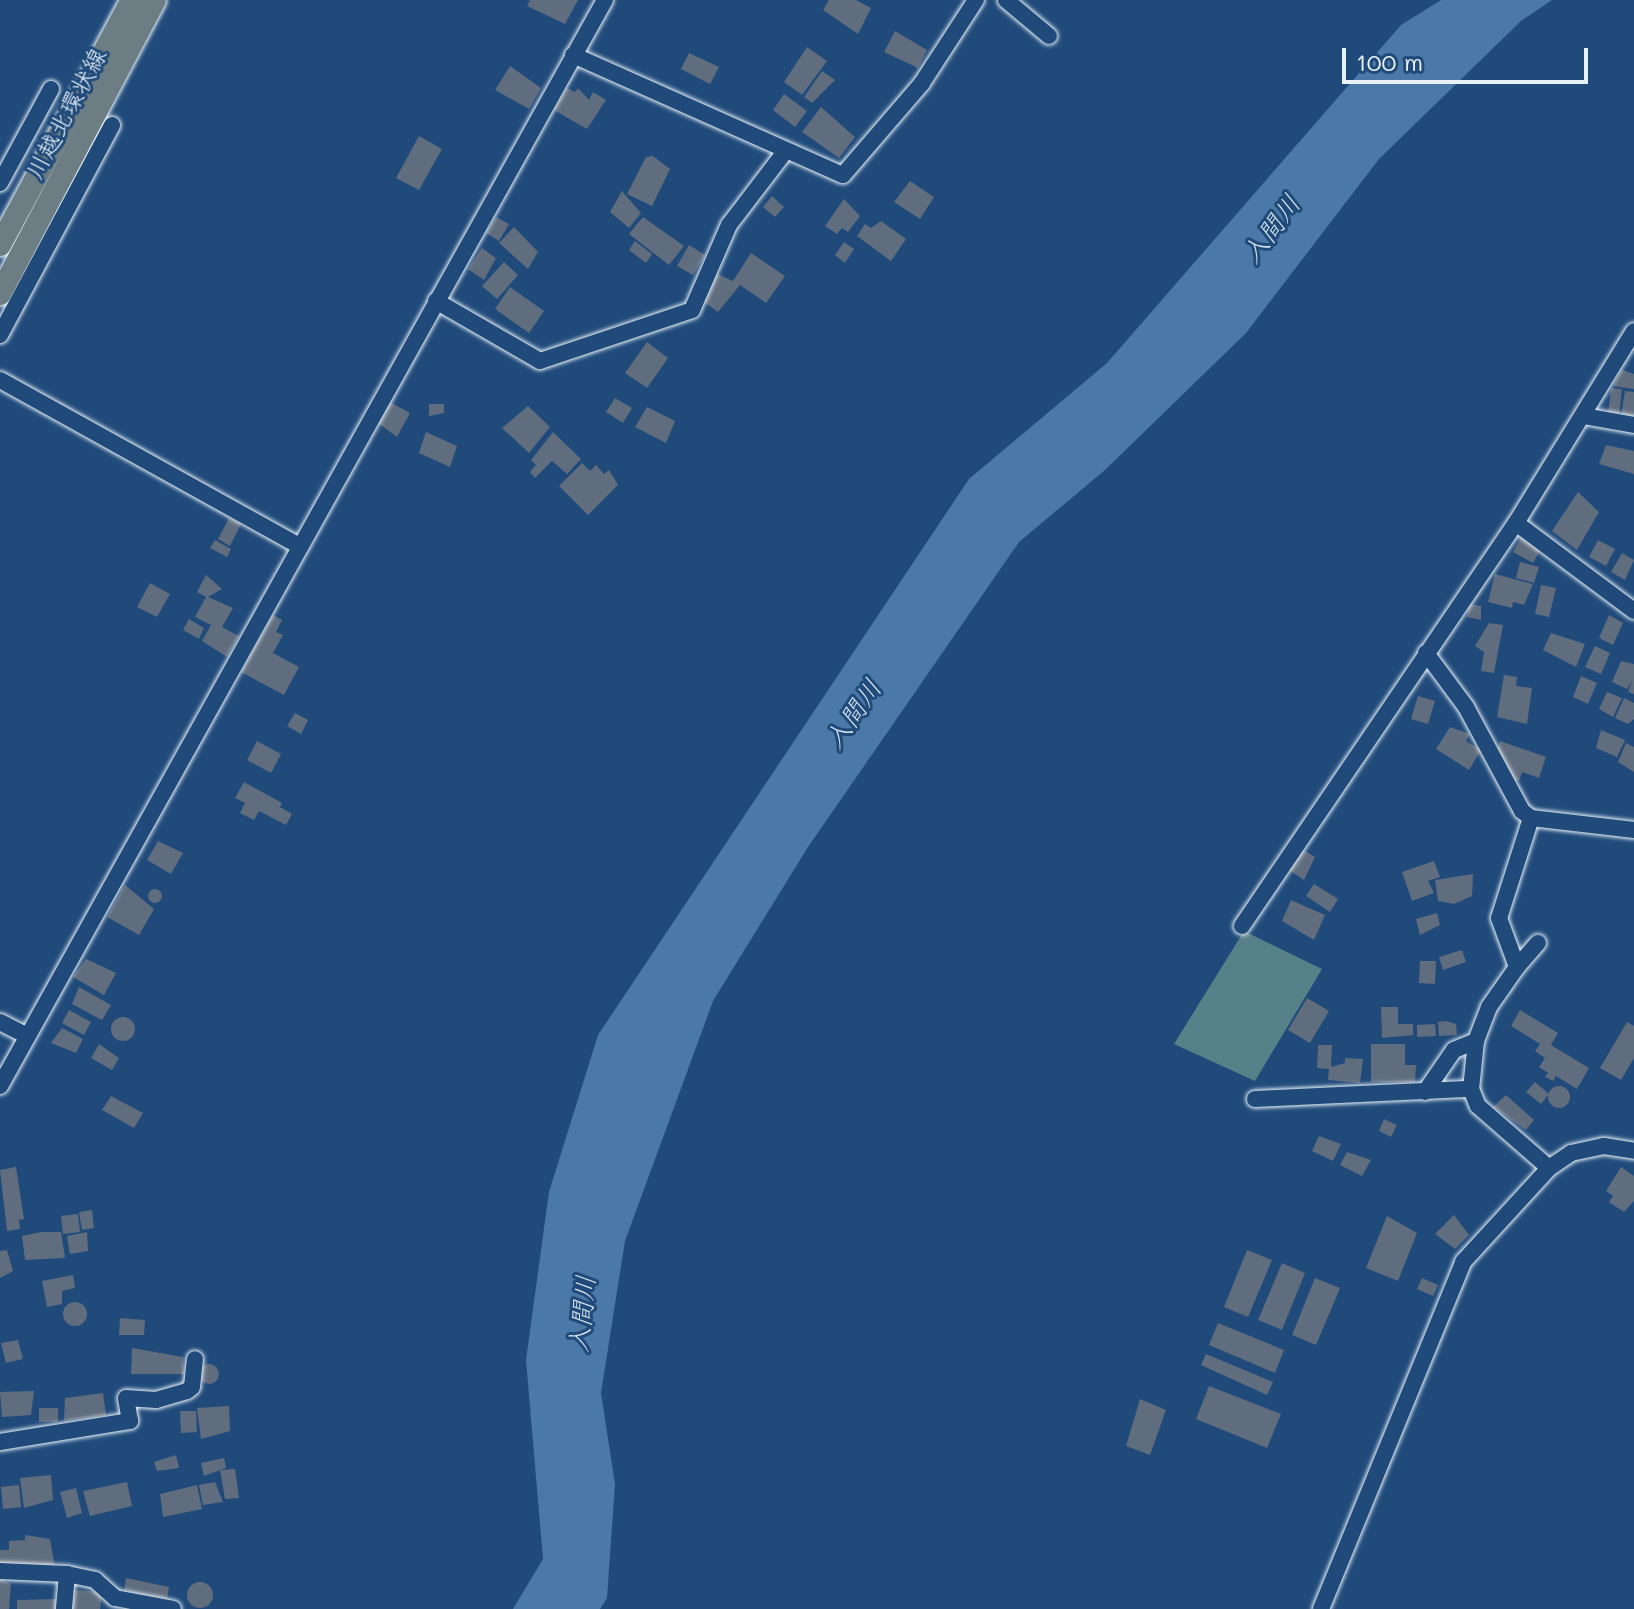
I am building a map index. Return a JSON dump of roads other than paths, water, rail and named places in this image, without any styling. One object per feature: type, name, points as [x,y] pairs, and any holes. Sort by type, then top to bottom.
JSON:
[{"type":"main road","name":"川越北環状線","points":[[0,245],[132,0]]},
{"type":"main road","name":"川越北環状線","points":[[0,294],[155,0]]},
{"type":"street","points":[[0,1086],[605,0]]},
{"type":"street","points":[[573,55],[784,153],[843,175],[922,83],[976,0]]},
{"type":"street","points":[[1006,0],[1049,36]]},
{"type":"street","points":[[0,183],[51,89]]},
{"type":"street","points":[[0,335],[112,125]]},
{"type":"street","points":[[436,301],[540,361],[692,310],[729,225],[784,153]]},
{"type":"street","points":[[1242,926],[1516,523],[1634,331]]},
{"type":"street","points":[[0,380],[299,546]]},
{"type":"street","points":[[1584,416],[1634,425]]},
{"type":"street","points":[[1516,523],[1634,611]]},
{"type":"street","points":[[1426,653],[1466,707],[1497,769],[1531,818],[1634,830]]},
{"type":"street","points":[[1517,967],[1499,918],[1531,818]]},
{"type":"street","points":[[1538,943],[1499,989],[1476,1041],[1471,1089],[1478,1106],[1549,1168]]},
{"type":"street","points":[[0,1022],[27,1036]]},
{"type":"street","points":[[1425,1092],[1454,1050],[1476,1041]]},
{"type":"street","points":[[1255,1099],[1471,1089]]},
{"type":"street","points":[[1321,1609],[1452,1282],[1463,1262],[1549,1168],[1571,1153],[1604,1146],[1631,1147]]},
{"type":"street","points":[[0,1442],[130,1421],[126,1398],[156,1400],[187,1391],[192,1387],[195,1359]]},
{"type":"street","points":[[0,1571],[67,1574],[95,1580],[115,1598],[173,1609]]},
{"type":"street","points":[[64,1609],[67,1574]]},
{"type":"water","name":"入間川","points":[[1441,0],[1552,0],[1521,21],[1379,159],[1246,333],[1105,470],[1019,542],[808,847],[713,1001],[625,1241],[601,1393],[615,1484],[607,1598],[600,1609],[513,1609],[543,1559],[526,1360],[549,1192],[598,1035],[969,479],[1107,363],[1401,25]]}]
